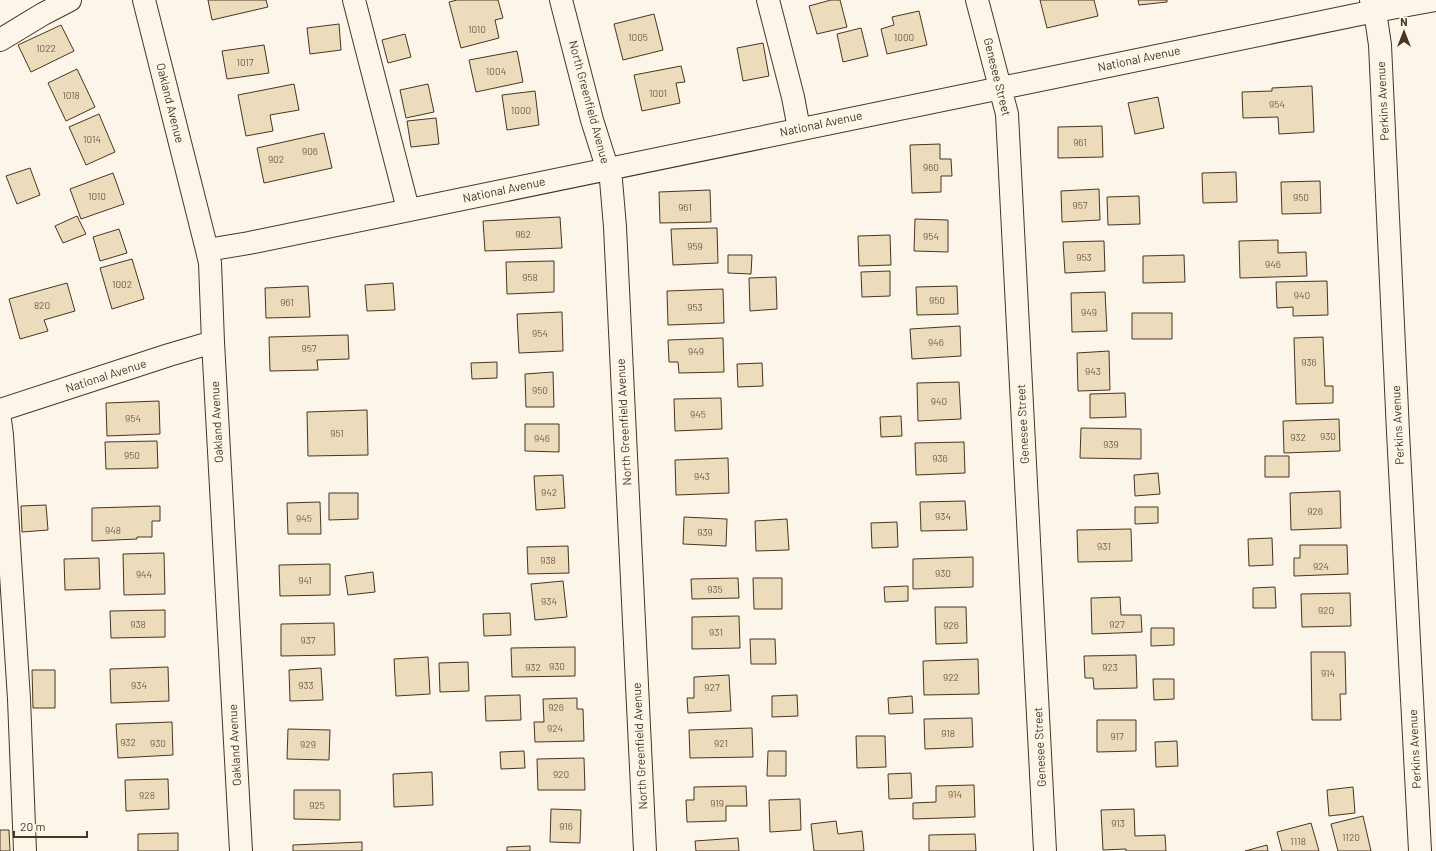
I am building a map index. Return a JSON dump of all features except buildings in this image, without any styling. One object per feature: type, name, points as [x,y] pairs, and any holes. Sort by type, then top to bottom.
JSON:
[{"type":"street","points":[[0,40],[43,14],[70,0]]},
{"type":"street","name":"Oakland Avenue","points":[[144,0],[210,263],[241,851]]},
{"type":"street","points":[[354,0],[408,209]]},
{"type":"street","name":"North Greenfield Avenue","points":[[562,0],[592,120],[611,180],[615,227],[645,851]]},
{"type":"street","points":[[768,0],[793,97],[799,129]]},
{"type":"street","name":"Genesee Street","points":[[977,0],[1008,114],[1045,851]]},
{"type":"street","name":"National Avenue","points":[[207,250],[249,243],[408,209],[1001,88],[1373,5],[1435,0]]},
{"type":"street","name":"Perkins Avenue","points":[[1373,5],[1380,45],[1420,851]]},
{"type":"street","name":"National Avenue","points":[[0,410],[213,342]]},
{"type":"street","points":[[0,420],[19,699],[25,851]]}]
